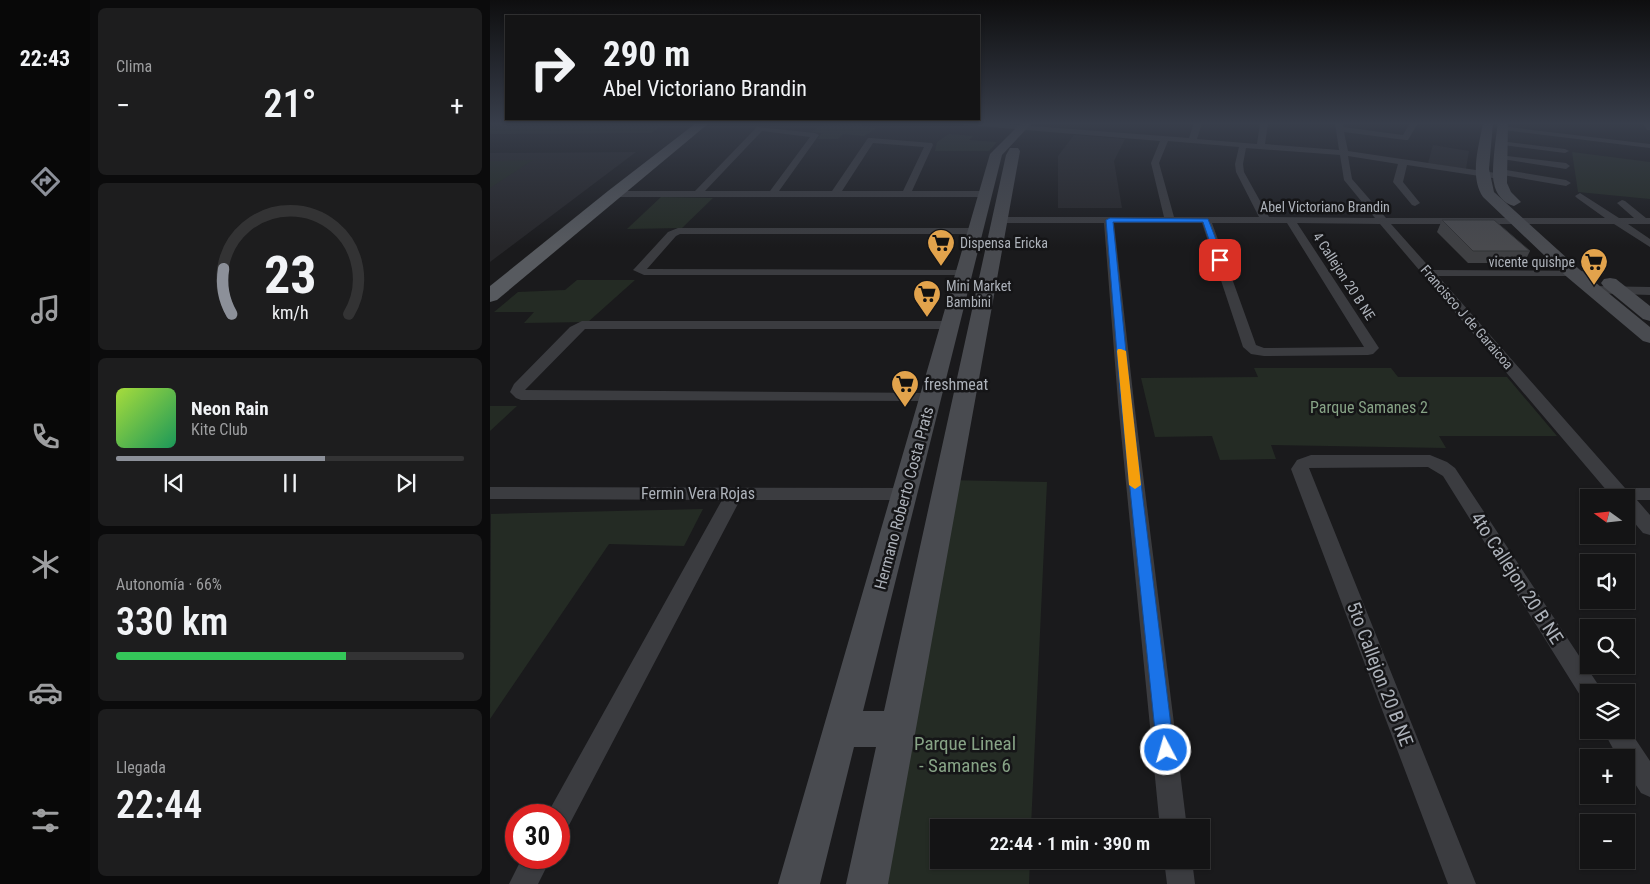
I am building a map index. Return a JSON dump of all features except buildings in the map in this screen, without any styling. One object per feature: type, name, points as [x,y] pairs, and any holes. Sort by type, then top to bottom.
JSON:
[{"type":"main road","points":[[538,236],[632,164]]},
{"type":"main road","points":[[490,296],[651,164]]},
{"type":"street","points":[[698,193],[726,164]]},
{"type":"street","points":[[773,193],[794,164]]},
{"type":"street","points":[[835,194],[855,164]]},
{"type":"street","points":[[906,194],[920,164]]},
{"type":"street","name":"Hermano Roberto Costa Prats","points":[[799,884],[951,325],[970,299],[965,272],[988,225],[986,194],[994,164]]},
{"type":"street","name":"Hermano Roberto Costa Prats","points":[[867,884],[897,729],[970,299],[988,225],[1009,164]]},
{"type":"street","points":[[1155,164],[1170,220]]},
{"type":"street","points":[[1239,164],[1240,172],[1266,220]]},
{"type":"street","name":"Francisco J de Garaicoa","points":[[1346,164],[1348,180],[1617,489]]},
{"type":"street","points":[[1402,164],[1398,182],[1415,203]]},
{"type":"street","points":[[1418,164],[1482,174],[1499,174],[1566,183]]},
{"type":"street","points":[[1486,164],[1482,174],[1483,184],[1488,194],[1573,273],[1650,336]]},
{"type":"street","points":[[1499,164],[1500,183],[1505,194],[1563,244]]},
{"type":"street","points":[[1562,164],[1566,166]]},
{"type":"street","points":[[613,194],[986,194]]},
{"type":"street","points":[[1580,196],[1650,244]]},
{"type":"street","points":[[1622,204],[1647,221]]},
{"type":"street","points":[[1110,220],[1126,402],[1173,819]]},
{"type":"street","name":"Abel Victoriano Brandin","points":[[965,272],[644,272],[639,270],[672,234],[678,231],[988,225],[1110,220],[1647,221]]},
{"type":"street","points":[[1206,220],[1250,347],[1256,351],[1368,352],[1372,348]]},
{"type":"street","name":"4 Callejon 20 B NE","points":[[1290,220],[1372,348]]},
{"type":"street","points":[[1577,255],[1650,314]]},
{"type":"street","points":[[1429,273],[1598,273]]},
{"type":"street","points":[[1594,290],[1650,291]]},
{"type":"street","points":[[932,396],[521,395],[517,392],[526,380],[582,325],[951,325]]},
{"type":"street","name":"5to Callejon 20 B NE","points":[[1441,466],[1430,461],[1310,461],[1300,469],[1462,884]]},
{"type":"street","name":"4to Callejon 20 B NE","points":[[1441,466],[1450,472],[1586,684]]},
{"type":"street","name":"Fermin Vera Rojas","points":[[490,493],[905,494]]},
{"type":"street","points":[[567,804],[735,493]]},
{"type":"street","points":[[1635,496],[1650,494]]},
{"type":"street","name":"Francisco J de Garaicoa","points":[[1635,510],[1650,528]]},
{"type":"street","points":[[842,729],[897,729]]},
{"type":"street","points":[[1621,739],[1650,784]]},
{"type":"street","points":[[523,884],[531,869]]},
{"type":"street","points":[[1179,869],[1181,884]]},
{"type":"shaded area","points":[[490,164],[620,164],[490,262]]},
{"type":"shaded area","points":[[1058,164],[1115,164],[1122,208],[1058,208]]},
{"type":"shaded area","points":[[1436,164],[1467,164],[1466,169]]},
{"type":"green space","points":[[490,164],[526,164],[490,188]]},
{"type":"green space","points":[[1574,164],[1650,164],[1650,199],[1578,192]]},
{"type":"green space","points":[[661,197],[713,198],[682,228],[627,229]]},
{"type":"green space","points":[[577,280],[635,280],[588,322],[524,323],[534,312],[494,312],[518,292],[565,290]]},
{"type":"green space","name":"Parque Samanes 2","points":[[1254,368],[1391,368],[1398,377],[1507,377],[1557,436],[1439,436],[1446,448],[1271,445],[1276,459],[1220,460],[1212,436],[1155,437],[1141,378],[1258,377]]},
{"type":"green space","points":[[490,406],[517,406],[490,431]]},
{"type":"green space","name":"Parque Lineal - Samanes 6","points":[[946,480],[1047,482],[1031,819],[930,819],[930,869],[1030,869],[1029,884],[869,884]]},
{"type":"green space","points":[[703,509],[684,546],[609,544],[490,719],[491,514]]},
{"type":"slow traffic","points":[[1121,351],[1135,485]]},
{"type":"place","name":"Dispensa Ericka","points":[[941,267]]},
{"type":"place","name":"vicente quishpe","points":[[1594,286]]},
{"type":"place","name":"Mini Market Bambini","points":[[927,318]]},
{"type":"place","name":"freshmeat","points":[[905,408]]},
{"type":"route","points":[[1166,750],[1126,402],[1110,220],[1206,220],[1220,260]]}]
